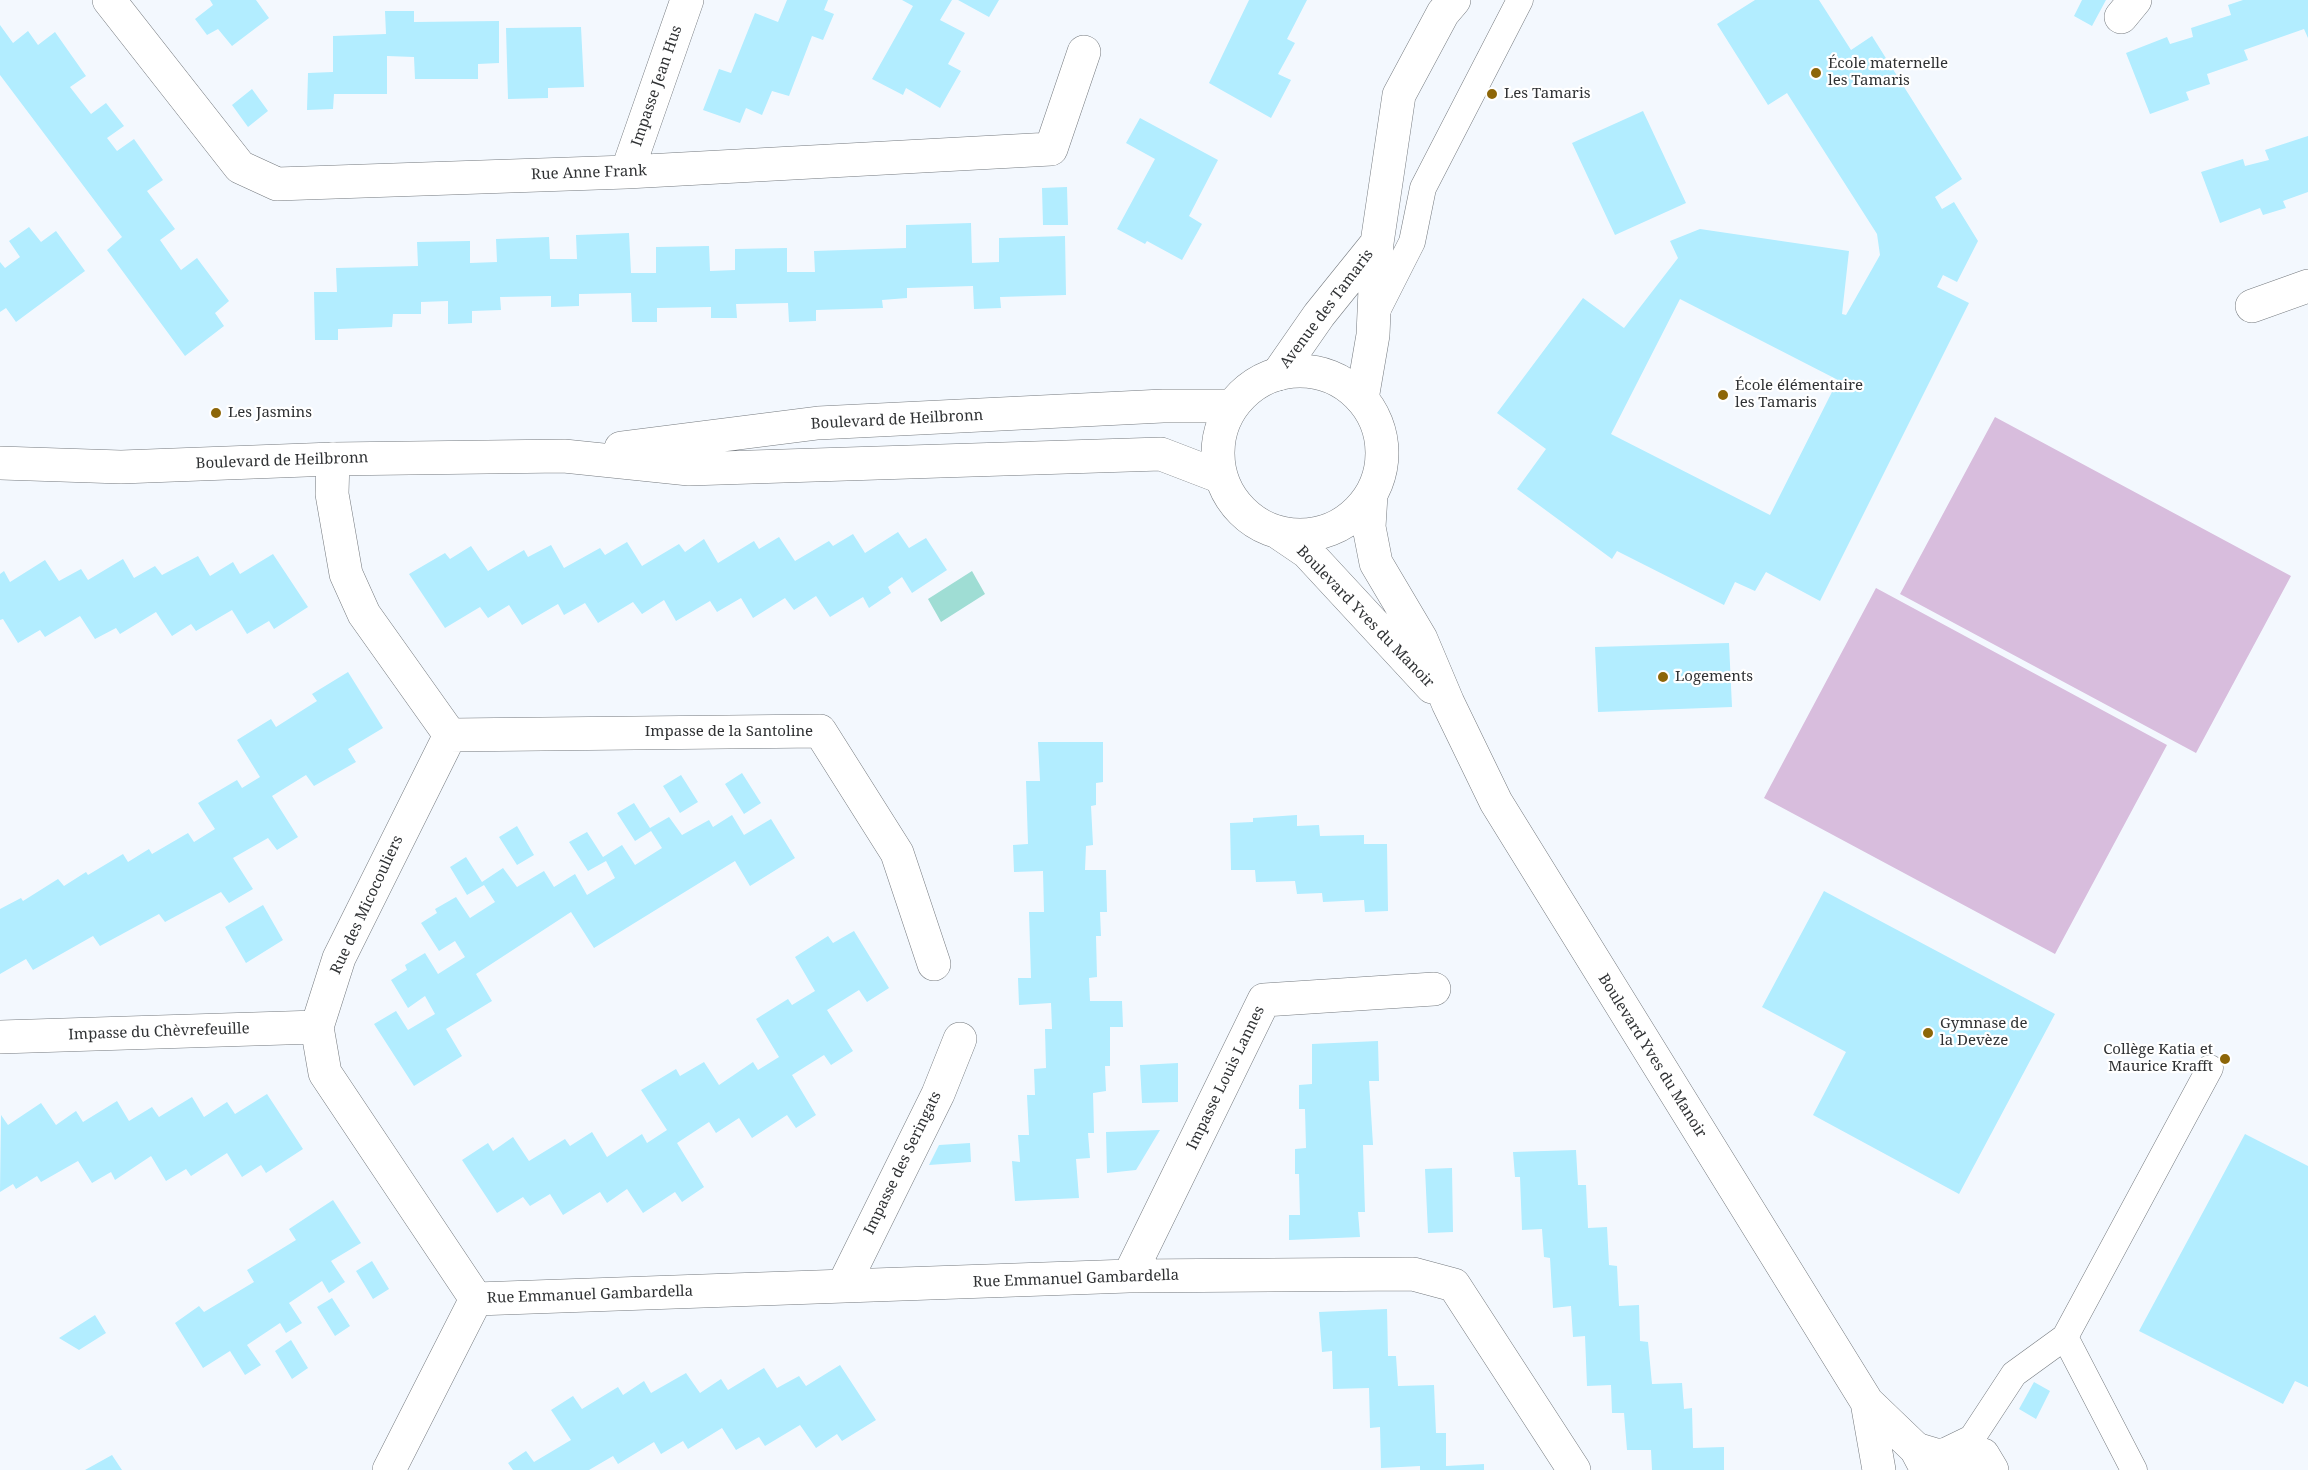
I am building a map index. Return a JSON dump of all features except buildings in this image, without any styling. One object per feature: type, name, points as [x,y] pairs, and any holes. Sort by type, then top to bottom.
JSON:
[{"type":"street","name":"Rue Anne Frank","points":[[109,0],[240,167],[277,184],[627,172],[1051,149],[1084,52]]},
{"type":"street","name":"Impasse Jean Hus","points":[[627,172],[687,0]]},
{"type":"street","name":"Avenue des Tamaris","points":[[1362,399],[1373,335],[1377,243],[1399,95],[1443,13],[1454,0]]},
{"type":"street","name":"Avenue des Tamaris","points":[[1278,374],[1319,315],[1377,243]]},
{"type":"street","points":[[2252,306],[2308,286]]},
{"type":"street","points":[[1300,371],[1323,375],[1345,384],[1362,399],[1372,413],[1378,429],[1382,446],[1382,463],[1371,495],[1347,521],[1332,529],[1297,536],[1279,533],[1260,525],[1243,513],[1229,496],[1221,477],[1217,459],[1218,441],[1232,406],[1252,386],[1278,374],[1300,371]]},
{"type":"street","name":"Boulevard de Heilbronn","points":[[0,463],[121,467],[333,459],[564,456],[818,423],[1163,406],[1232,406]]},
{"type":"street","name":"Boulevard de Heilbronn","points":[[564,456],[689,469],[1161,454],[1221,477]]},
{"type":"street","points":[[333,459],[332,494],[346,574],[364,615],[450,735]]},
{"type":"street","name":"Boulevard Yves du Manoir","points":[[1371,495],[1369,527],[1376,563],[1421,639],[1448,703],[1496,802],[1867,1402],[1926,1458]]},
{"type":"street","name":"Boulevard Yves du Manoir","points":[[1279,533],[1307,552],[1448,703]]},
{"type":"street","name":"Impasse de la Santoline","points":[[450,735],[820,731],[897,853],[934,964]]},
{"type":"street","name":"Rue des Micocouliers","points":[[450,735],[339,958],[317,1027],[325,1072],[476,1299]]},
{"type":"street","name":"Impasse Louis Lannes","points":[[1129,1276],[1264,1000],[1434,989]]},
{"type":"street","name":"Impasse du Chèvrefeuille","points":[[0,1037],[317,1027]]},
{"type":"street","name":"Impasse des Seringats","points":[[843,1286],[938,1094],[960,1039]]},
{"type":"street","name":"Rue Emmanuel Gambardella","points":[[476,1299],[1129,1276],[1413,1274],[1454,1285],[1574,1470]]},
{"type":"street","points":[[389,1470],[476,1299]]},
{"type":"street","name":"Boulevard Yves du Manoir","points":[[1867,1402],[1879,1470]]},
{"type":"street","points":[[1926,1458],[1988,1462]]},
{"type":"lane","points":[[1374,316],[1412,242],[1423,188],[1520,0]]},
{"type":"lane","points":[[1926,1458],[1972,1438],[2014,1374],[2065,1337],[2210,1068]]},
{"type":"lane","points":[[2065,1337],[2134,1470]]},
{"type":"shaded area","points":[[1995,417],[2291,576],[2196,753],[1900,594]]},
{"type":"shaded area","points":[[972,571],[985,594],[941,622],[928,599]]},
{"type":"shaded area","points":[[1876,588],[2167,745],[2055,954],[1764,798]]},
{"type":"place","name":"École maternelle les Tamaris","points":[[1816,73]]},
{"type":"place","name":"Les Tamaris","points":[[1492,94]]},
{"type":"place","name":"École élémentaire les Tamaris","points":[[1723,395]]},
{"type":"place","name":"Les Jasmins","points":[[216,413]]},
{"type":"place","name":"Logements","points":[[1663,677]]},
{"type":"place","name":"Gymnase de la Devèze","points":[[1928,1033]]},
{"type":"place","name":"Collège Katia et Maurice Krafft","points":[[2225,1059]]}]
